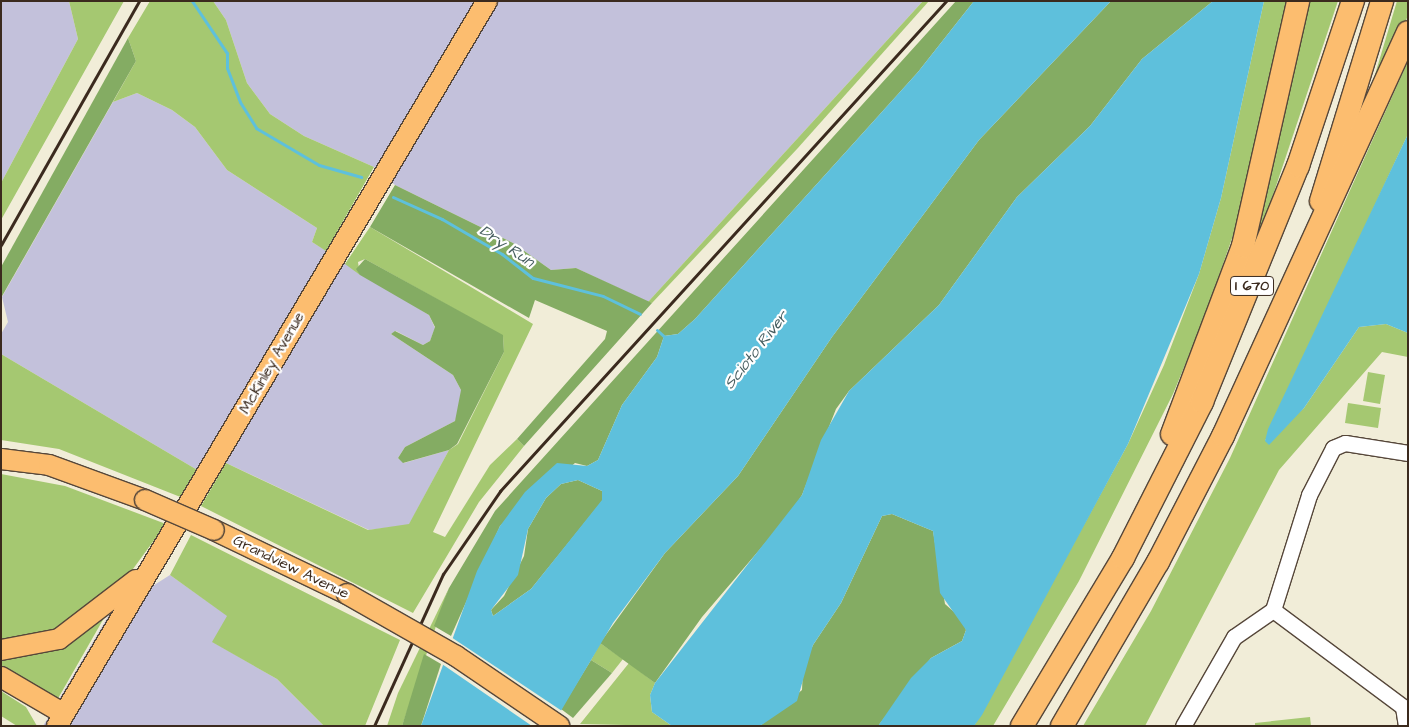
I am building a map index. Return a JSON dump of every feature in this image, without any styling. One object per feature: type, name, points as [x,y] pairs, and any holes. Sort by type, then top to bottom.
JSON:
[{"type":"highway","points":[[1123,558],[1242,246],[1298,1]]},
{"type":"highway","name":"I 670","points":[[1022,726],[1123,558],[1202,402],[1254,283],[1353,1]]},
{"type":"highway","name":"I 670","points":[[1062,726],[1158,562],[1301,270],[1382,1]]},
{"type":"highway","points":[[1301,270],[1408,32]]},
{"type":"main road","name":"McKinley Avenue","points":[[60,720],[487,1]]},
{"type":"main road","name":"Grandview Avenue","points":[[1,460],[50,465],[145,500],[214,530],[347,594],[456,656],[559,726]]},
{"type":"main road","points":[[1,650],[59,639],[106,606],[152,565]]},
{"type":"main road","points":[[1,677],[60,720]]},
{"type":"street","points":[[1183,726],[1234,637],[1273,610],[1309,495],[1333,448],[1345,443],[1408,453]]},
{"type":"street","points":[[1273,610],[1405,706],[1406,726]]},
{"type":"shaded area","points":[[1,1],[69,1],[78,39],[1,183]]},
{"type":"shaded area","points":[[213,1],[923,1],[648,302],[576,268],[551,270],[513,243],[395,185],[374,167],[304,136],[270,114],[247,83],[226,20]]},
{"type":"shaded area","points":[[137,93],[172,110],[195,127],[227,170],[317,228],[312,242],[429,315],[435,328],[430,341],[423,345],[396,331],[391,334],[453,375],[461,390],[460,410],[455,421],[405,447],[398,458],[404,463],[449,450],[409,525],[369,530],[226,463],[199,471],[1,354],[1,334],[8,322],[2,297],[113,102]]},
{"type":"shaded area","points":[[170,575],[228,616],[213,642],[277,679],[324,726],[43,726],[110,613]]},
{"type":"green space","points":[[69,1],[124,1],[1,220],[1,183],[78,39]]},
{"type":"green space","points":[[150,1],[213,1],[226,20],[247,83],[270,114],[304,136],[374,167],[326,251],[312,242],[317,228],[227,170],[195,127],[172,110],[137,93],[113,102],[136,61],[128,38]]},
{"type":"green space","points":[[923,1],[929,1],[797,149],[652,303],[648,302]]},
{"type":"green space","points":[[956,1],[974,1],[918,72],[695,319],[678,334],[664,336],[657,357],[622,405],[598,460],[587,466],[575,463],[500,526],[451,636],[434,626],[449,588],[495,511]]},
{"type":"green space","points":[[1111,1],[1213,1],[1142,59],[1090,126],[1017,197],[939,305],[849,391],[836,409],[802,495],[790,514],[702,617],[655,683],[600,643],[665,553],[738,476],[832,337],[979,140]]},
{"type":"green space","points":[[1264,1],[1288,1],[1245,201],[1204,319],[1173,394],[1079,581],[993,726],[974,726],[1128,444],[1164,365],[1199,274],[1221,198]]},
{"type":"green space","points":[[1307,1],[1338,1],[1262,228],[1257,227]]},
{"type":"green space","points":[[1397,1],[1408,1],[1408,16],[1371,88]]},
{"type":"green space","points":[[128,38],[136,61],[1,298],[1,267]]},
{"type":"green space","points":[[1408,61],[1408,134],[1265,441],[1304,408],[1359,327],[1386,324],[1408,333],[1408,357],[1382,352],[1279,470],[1145,726],[1083,726],[1151,611],[1230,458]]},
{"type":"green space","points":[[395,185],[513,243],[551,270],[576,268],[652,303],[524,446],[517,439],[605,339],[607,331],[535,300],[529,318],[370,227]]},
{"type":"green space","points":[[370,227],[533,324],[433,532],[445,537],[490,465],[517,439],[524,446],[479,502],[413,613],[201,506],[226,463],[368,530],[409,524],[449,450],[458,444],[504,352],[503,336],[365,259],[358,262],[360,275],[345,264]]},
{"type":"green space","points":[[365,259],[503,335],[504,352],[457,444],[449,450],[403,463],[398,458],[405,447],[455,421],[461,390],[453,375],[391,334],[395,331],[423,345],[430,341],[435,327],[429,315],[360,275],[356,269]]},
{"type":"green space","points":[[1,354],[199,471],[183,498],[59,449],[1,440]]},
{"type":"green space","points":[[1368,372],[1385,375],[1380,404],[1363,401]]},
{"type":"green space","points":[[1348,403],[1381,408],[1378,428],[1345,423]]},
{"type":"green space","points":[[1,474],[65,486],[166,524],[119,588],[67,629],[1,646]]},
{"type":"green space","points":[[578,480],[602,491],[603,500],[531,589],[493,616],[491,610],[504,596],[524,556],[528,529],[546,498],[561,484]]},
{"type":"green space","points":[[892,514],[933,531],[945,604],[962,619],[966,630],[962,641],[931,658],[878,726],[760,726],[802,690],[803,668],[813,645],[841,603],[882,516]]},
{"type":"green space","points":[[191,535],[400,640],[365,726],[324,726],[277,679],[212,642],[227,616],[170,575]]},
{"type":"green space","points":[[449,588],[402,726],[387,726],[398,693]]},
{"type":"green space","points":[[108,611],[56,702],[1,670],[1,654]]},
{"type":"green space","points":[[600,643],[623,659],[612,673],[591,660]]},
{"type":"green space","points":[[424,654],[441,664],[421,726],[402,726]]},
{"type":"green space","points":[[591,660],[612,673],[573,718],[561,709]]},
{"type":"green space","points":[[629,663],[655,683],[650,695],[652,712],[672,726],[580,724]]},
{"type":"green space","points":[[1,691],[26,707],[37,726],[17,726],[1,716]]},
{"type":"green space","points":[[1310,717],[1311,726],[1255,726],[1255,723]]},
{"type":"water","name":"Scioto River","points":[[974,1],[1111,1],[979,140],[832,337],[738,476],[665,553],[613,623],[552,726],[421,726],[477,571],[500,526],[525,492],[557,463],[587,466],[598,460],[622,405],[657,357],[664,336],[678,334],[695,319],[918,72]],"holes":[[[578,480],[602,491],[602,500],[531,589],[493,616],[491,610],[518,575],[528,529],[546,498],[561,484]]]},
{"type":"water","points":[[1213,1],[1264,1],[1221,198],[1199,274],[1128,444],[982,715],[974,726],[878,726],[911,678],[931,658],[962,641],[966,630],[940,593],[933,531],[892,514],[882,516],[841,603],[813,645],[797,701],[760,726],[672,726],[652,712],[650,695],[655,683],[802,495],[821,440],[849,391],[939,305],[1017,197],[1090,126],[1142,59]]},
{"type":"water","points":[[1408,134],[1408,333],[1386,324],[1359,327],[1304,408],[1269,445],[1265,441],[1268,429]]},
{"type":"pier","points":[[448,635],[562,711],[555,726],[532,726],[439,662]]},
{"type":"waterway","name":"Dry Run","points":[[192,1],[227,53],[227,68],[240,102],[256,128],[319,165],[361,177]]},
{"type":"waterway","name":"Dry Run","points":[[393,197],[442,219],[502,254],[533,278],[603,296],[640,314]]},
{"type":"waterway","name":"Dry Run","points":[[657,330],[666,338]]},
{"type":"railway","points":[[1,245],[139,1]]},
{"type":"railway","points":[[374,726],[443,574],[500,491],[946,1]]}]
